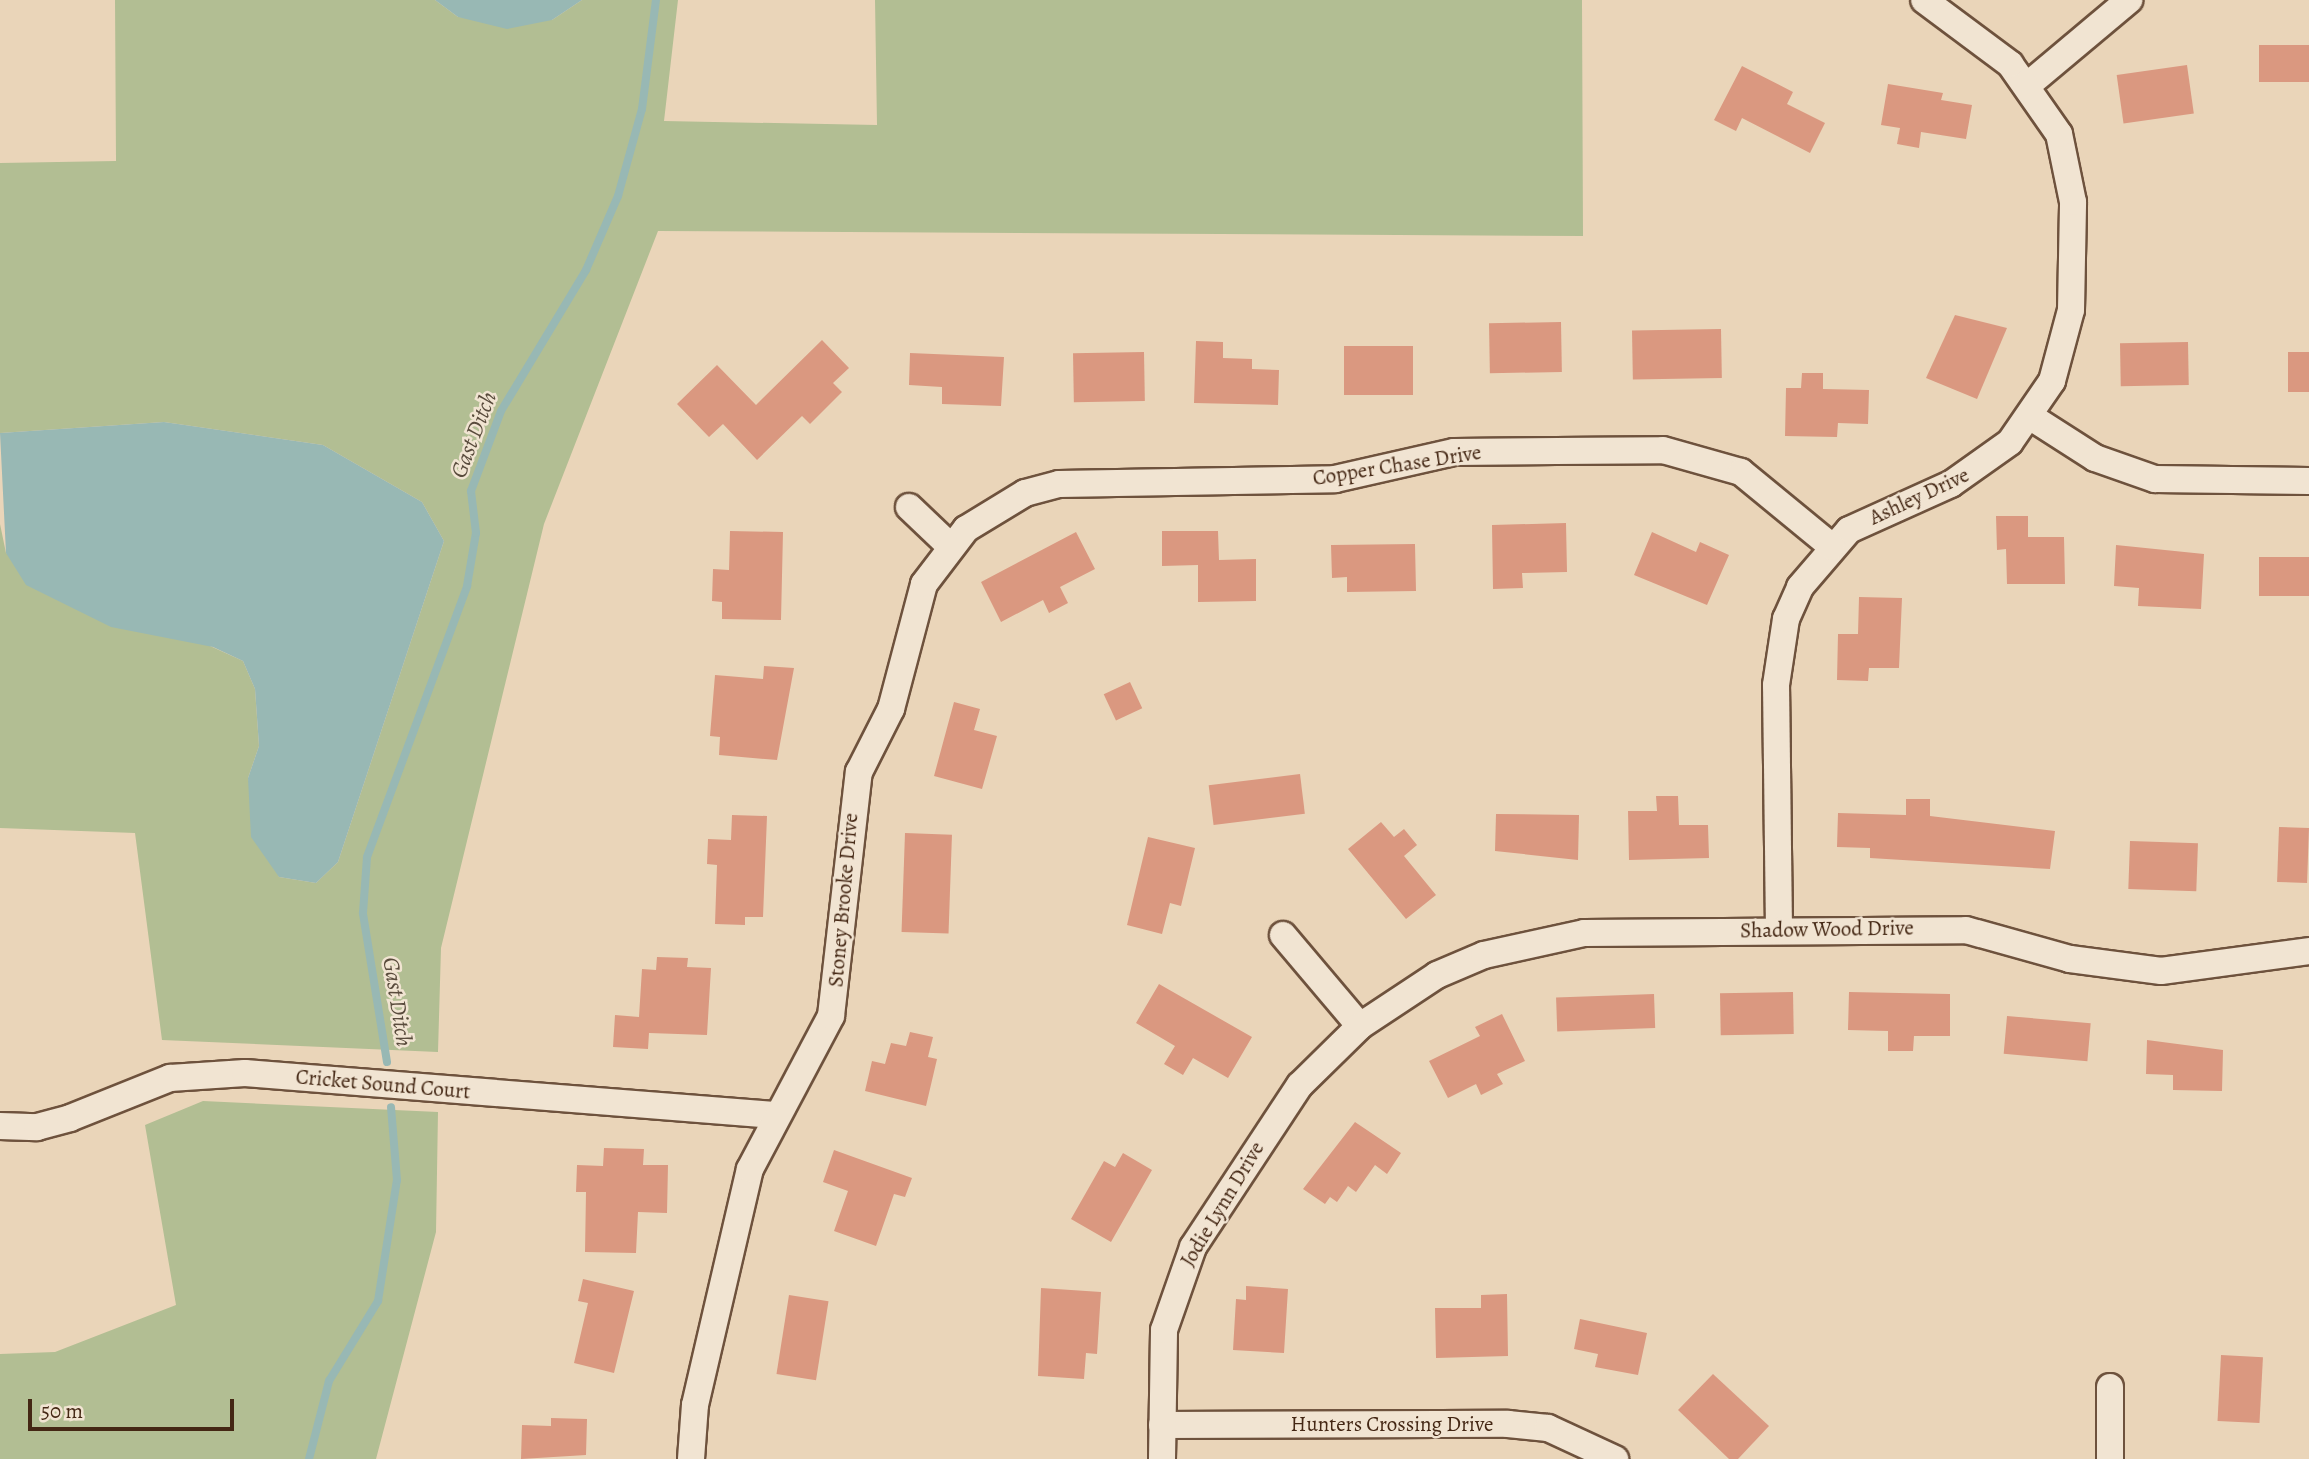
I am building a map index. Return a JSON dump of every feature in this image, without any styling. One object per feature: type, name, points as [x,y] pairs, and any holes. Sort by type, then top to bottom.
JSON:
[{"type":"street","name":"Ashley Drive","points":[[1779,929],[1780,642],[1800,587],[1831,546],[1878,512],[1982,466],[2031,417],[2064,347],[2073,202],[2059,134],[2029,84],[1924,0]]},
{"type":"street","points":[[2029,84],[2129,0]]},
{"type":"street","points":[[2031,417],[2095,458],[2155,479],[2309,481]]},
{"type":"street","name":"Copper Chase Drive","points":[[950,546],[994,509],[1059,484],[1335,479],[1454,452],[1497,450],[1663,450],[1708,459],[1771,491],[1831,546]]},
{"type":"street","points":[[909,507],[950,546]]},
{"type":"street","name":"Stoney Brooke Drive","points":[[691,1459],[695,1405],[750,1169],[774,1115],[806,1068],[831,1016],[859,772],[891,709],[911,616],[950,546]]},
{"type":"street","name":"Shadow Wood Drive","points":[[1360,1026],[1437,975],[1534,941],[1584,933],[1779,929],[1966,930],[2070,959],[2161,971],[2309,951]]},
{"type":"street","points":[[1283,934],[1360,1026]]},
{"type":"street","name":"Jodie Lynn Drive","points":[[1162,1459],[1164,1330],[1193,1247],[1300,1085],[1360,1026]]},
{"type":"street","name":"Cricket Sound Court","points":[[0,1126],[37,1127],[70,1118],[170,1078],[245,1073],[774,1115]]},
{"type":"street","points":[[2110,1387],[2110,1459]]},
{"type":"street","name":"Hunters Crossing Drive","points":[[1162,1425],[1508,1424],[1548,1428],[1615,1459]]},
{"type":"green space","points":[[115,0],[435,0],[458,17],[552,20],[582,0],[678,0],[664,121],[877,125],[875,0],[1582,0],[1583,236],[658,231],[544,524],[441,948],[438,1052],[162,1040],[135,833],[0,828],[0,524],[6,553],[243,661],[255,689],[259,746],[248,778],[279,877],[316,883],[338,862],[444,541],[422,502],[323,445],[164,422],[0,433],[0,163],[116,161]]},
{"type":"green space","points":[[203,1101],[438,1112],[436,1232],[376,1459],[0,1459],[0,1354],[55,1352],[176,1305],[145,1125]]},
{"type":"water","points":[[435,0],[582,0],[552,20],[507,29],[458,17]]},
{"type":"water","points":[[164,422],[323,445],[422,502],[444,541],[338,862],[316,883],[279,877],[251,837],[248,778],[259,746],[255,689],[243,661],[213,647],[111,627],[26,585],[6,553],[0,433]]},
{"type":"building","points":[[2259,45],[2309,45],[2309,82],[2259,82]]},
{"type":"building","points":[[2187,65],[2194,114],[2124,123],[2117,75]]},
{"type":"building","points":[[1742,66],[1793,92],[1787,104],[1825,123],[1810,153],[1742,118],[1736,131],[1714,120]]},
{"type":"building","points":[[1888,84],[1943,93],[1941,100],[1972,105],[1966,139],[1921,132],[1919,148],[1897,144],[1900,128],[1881,125]]},
{"type":"building","points":[[1955,315],[2007,328],[1977,399],[1926,378]]},
{"type":"building","points":[[1561,322],[1562,372],[1490,373],[1489,323]]},
{"type":"building","points":[[1721,329],[1722,378],[1633,380],[1632,331]]},
{"type":"building","points":[[822,340],[849,368],[833,383],[842,392],[810,424],[802,416],[757,460],[723,424],[709,437],[677,404],[717,365],[756,405]]},
{"type":"building","points":[[1196,341],[1223,342],[1223,358],[1252,359],[1252,369],[1279,370],[1278,405],[1194,403]]},
{"type":"building","points":[[2188,342],[2189,385],[2121,386],[2120,343]]},
{"type":"building","points":[[1344,346],[1413,346],[1413,395],[1344,395]]},
{"type":"building","points":[[1144,352],[1145,401],[1074,402],[1073,353]]},
{"type":"building","points":[[2288,352],[2309,352],[2309,392],[2288,392]]},
{"type":"building","points":[[910,353],[1004,357],[1001,406],[942,404],[942,387],[909,385]]},
{"type":"building","points":[[1802,373],[1823,373],[1823,389],[1869,390],[1868,424],[1838,423],[1837,437],[1785,436],[1786,388],[1801,388]]},
{"type":"building","points":[[1996,516],[2028,516],[2028,537],[2064,537],[2065,584],[2007,584],[2006,549],[1997,550]]},
{"type":"building","points":[[1566,523],[1567,572],[1522,573],[1523,588],[1493,589],[1492,525]]},
{"type":"building","points":[[730,531],[783,532],[781,620],[722,619],[722,602],[712,601],[713,569],[729,570]]},
{"type":"building","points":[[1162,531],[1218,531],[1219,560],[1256,559],[1256,601],[1198,602],[1198,565],[1162,566]]},
{"type":"building","points":[[1076,532],[1095,569],[1060,587],[1068,603],[1049,613],[1043,600],[1001,622],[981,582]]},
{"type":"building","points":[[1652,532],[1696,552],[1700,542],[1729,555],[1707,605],[1634,575]]},
{"type":"building","points":[[1415,544],[1416,591],[1347,592],[1347,577],[1332,578],[1331,545]]},
{"type":"building","points":[[2116,545],[2204,554],[2201,609],[2138,606],[2139,588],[2114,586]]},
{"type":"building","points":[[2259,557],[2309,557],[2309,596],[2259,596]]},
{"type":"building","points":[[1859,597],[1902,598],[1899,668],[1869,668],[1868,681],[1837,680],[1838,634],[1858,634]]},
{"type":"building","points":[[764,666],[794,668],[777,760],[719,755],[720,737],[710,736],[715,675],[763,679]]},
{"type":"building","points":[[1130,682],[1142,708],[1116,721],[1104,694]]},
{"type":"building","points":[[954,702],[980,709],[974,730],[997,736],[982,789],[934,776]]},
{"type":"building","points":[[1300,774],[1305,814],[1214,825],[1209,785]]},
{"type":"building","points":[[1656,796],[1678,796],[1679,825],[1708,825],[1709,858],[1629,860],[1628,811],[1657,811]]},
{"type":"building","points":[[1906,799],[1930,799],[1930,816],[2055,831],[2050,869],[1870,858],[1870,848],[1837,847],[1838,813],[1906,815]]},
{"type":"building","points":[[1496,814],[1579,815],[1578,860],[1495,851]]},
{"type":"building","points":[[732,815],[767,816],[763,917],[745,917],[745,925],[715,924],[717,865],[707,864],[708,839],[731,840]]},
{"type":"building","points":[[1381,822],[1394,837],[1404,829],[1417,845],[1404,856],[1436,895],[1406,919],[1348,849]]},
{"type":"building","points":[[2279,827],[2309,828],[2307,883],[2277,882]]},
{"type":"building","points":[[905,833],[952,835],[949,934],[902,932]]},
{"type":"building","points":[[1148,837],[1195,848],[1181,906],[1170,903],[1162,934],[1127,925]]},
{"type":"building","points":[[2130,841],[2198,843],[2196,891],[2128,889]]},
{"type":"building","points":[[657,957],[688,958],[687,967],[711,968],[707,1035],[649,1033],[648,1049],[613,1047],[615,1015],[639,1017],[642,969],[656,970]]},
{"type":"building","points":[[1159,984],[1252,1037],[1228,1078],[1193,1058],[1183,1075],[1164,1064],[1175,1046],[1136,1023]]},
{"type":"building","points":[[1793,992],[1794,1034],[1721,1035],[1720,993]]},
{"type":"building","points":[[1849,992],[1950,994],[1950,1036],[1914,1036],[1913,1051],[1888,1051],[1888,1031],[1848,1030]]},
{"type":"building","points":[[1654,994],[1655,1028],[1557,1031],[1556,997]]},
{"type":"building","points":[[1502,1014],[1525,1061],[1497,1074],[1503,1084],[1481,1095],[1476,1084],[1448,1098],[1429,1061],[1480,1036],[1475,1027]]},
{"type":"building","points":[[2007,1016],[2091,1023],[2087,1061],[2004,1054]]},
{"type":"building","points":[[910,1032],[933,1037],[928,1057],[937,1059],[926,1106],[865,1091],[872,1061],[885,1064],[891,1043],[906,1046]]},
{"type":"building","points":[[2147,1040],[2223,1050],[2222,1091],[2173,1090],[2173,1075],[2146,1074]]},
{"type":"building","points":[[1355,1122],[1401,1153],[1387,1174],[1375,1165],[1356,1192],[1348,1186],[1337,1202],[1330,1197],[1325,1204],[1303,1189]]},
{"type":"building","points":[[604,1148],[644,1149],[643,1165],[668,1165],[667,1213],[638,1212],[636,1253],[585,1252],[586,1192],[576,1192],[577,1165],[603,1166]]},
{"type":"building","points":[[834,1150],[912,1178],[905,1197],[894,1194],[876,1246],[834,1231],[848,1191],[823,1182]]},
{"type":"building","points":[[1123,1153],[1152,1170],[1111,1242],[1071,1219],[1104,1161],[1115,1167]]},
{"type":"building","points":[[583,1279],[634,1291],[614,1373],[574,1363],[588,1303],[578,1301]]},
{"type":"building","points":[[1246,1286],[1288,1289],[1284,1353],[1233,1350],[1236,1299],[1246,1300]]},
{"type":"building","points":[[1041,1288],[1101,1292],[1097,1354],[1086,1353],[1084,1379],[1038,1376]]},
{"type":"building","points":[[1507,1294],[1508,1356],[1436,1358],[1435,1308],[1481,1308],[1481,1295]]},
{"type":"building","points":[[789,1295],[829,1301],[816,1380],[776,1374]]},
{"type":"building","points":[[1580,1319],[1647,1333],[1638,1375],[1595,1367],[1598,1354],[1574,1349]]},
{"type":"building","points":[[2221,1355],[2263,1357],[2259,1423],[2218,1421]]},
{"type":"building","points":[[1713,1374],[1769,1426],[1738,1459],[1729,1459],[1678,1410]]},
{"type":"building","points":[[551,1418],[587,1419],[586,1455],[521,1459],[522,1425],[551,1426]]},
{"type":"waterway","name":"Gast Ditch","points":[[387,1062],[363,913],[367,857],[467,586],[476,533],[471,491],[501,411],[586,270],[618,196],[642,109],[656,0]]},
{"type":"waterway","name":"Gast Ditch","points":[[309,1459],[329,1381],[378,1301],[397,1180],[391,1107]]}]
